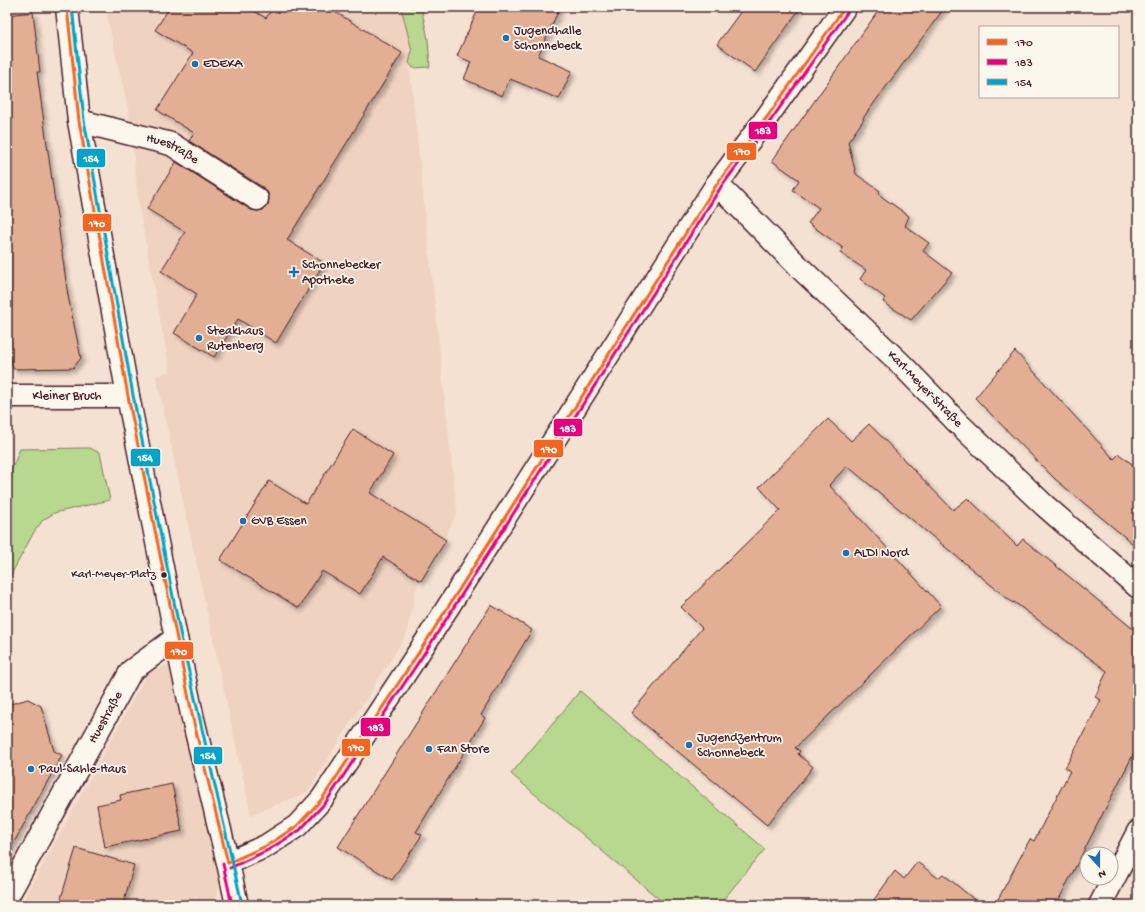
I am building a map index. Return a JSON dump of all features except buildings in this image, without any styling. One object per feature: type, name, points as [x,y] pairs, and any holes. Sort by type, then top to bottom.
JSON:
[{"type":"street","points":[[68,7],[79,121],[128,396],[176,638],[237,905]]},
{"type":"street","points":[[228,863],[266,846],[297,826],[322,799],[427,640],[717,184],[767,117],[845,7]]},
{"type":"street","name":"Huestraße","points":[[79,121],[171,144],[257,199]]},
{"type":"street","name":"Karl-Meyer-Straße","points":[[717,184],[798,266],[900,363],[965,430],[1044,505],[1138,587]]},
{"type":"street","name":"Kleiner Bruch","points":[[7,396],[128,396]]},
{"type":"street","name":"Huestraße","points":[[7,897],[131,671],[176,638]]},
{"type":"street","points":[[1100,905],[1138,832]]},
{"type":"shaded area","points":[[105,7],[401,7],[412,51],[409,63],[457,513],[446,535],[419,578],[406,635],[307,792],[251,815],[156,376],[170,371],[139,207],[129,113]]},
{"type":"shaded area","points":[[179,661],[225,862],[214,905],[198,905],[196,897],[185,905],[21,905],[148,672]]},
{"type":"green space","points":[[401,7],[421,7],[428,39],[430,67],[413,68],[409,63],[412,51]]},
{"type":"green space","points":[[90,448],[100,453],[110,500],[54,513],[43,520],[34,532],[7,582],[7,481],[20,449]]},
{"type":"green space","points":[[580,691],[765,849],[719,905],[666,905],[511,774]]},
{"type":"transit line","name":"170","points":[[67,7],[79,121],[128,396],[193,719],[228,863]]},
{"type":"transit line","name":"154","points":[[72,7],[84,120],[133,395],[181,637],[242,904]]},
{"type":"transit line","name":"170","points":[[228,863],[266,846],[297,826],[322,799],[427,640],[717,184],[767,117],[845,7]]},
{"type":"transit line","name":"183","points":[[230,868],[268,850],[300,830],[326,802],[431,643],[721,187],[771,120],[849,10]]},
{"type":"transit line","name":"183","points":[[223,864],[232,905]]},
{"type":"place","name":"Jugendhalle Schonnebeck","points":[[506,38]]},
{"type":"place","name":"EDEKA","points":[[195,64]]},
{"type":"place","name":"Schonnebecker Apotheke","points":[[294,272]]},
{"type":"place","name":"Steakhaus Rutenberg","points":[[199,338]]},
{"type":"place","name":"GVB Essen","points":[[243,521]]},
{"type":"place","name":"ALDI Nord","points":[[846,553]]},
{"type":"place","name":"Karl-Meyer-Platz","points":[[164,575]]},
{"type":"place","name":"Jugendzentrum Schonnebeck","points":[[689,745]]},
{"type":"place","name":"Fan Store","points":[[429,749]]},
{"type":"place","name":"Paul-Sahle-Haus","points":[[31,769]]}]
